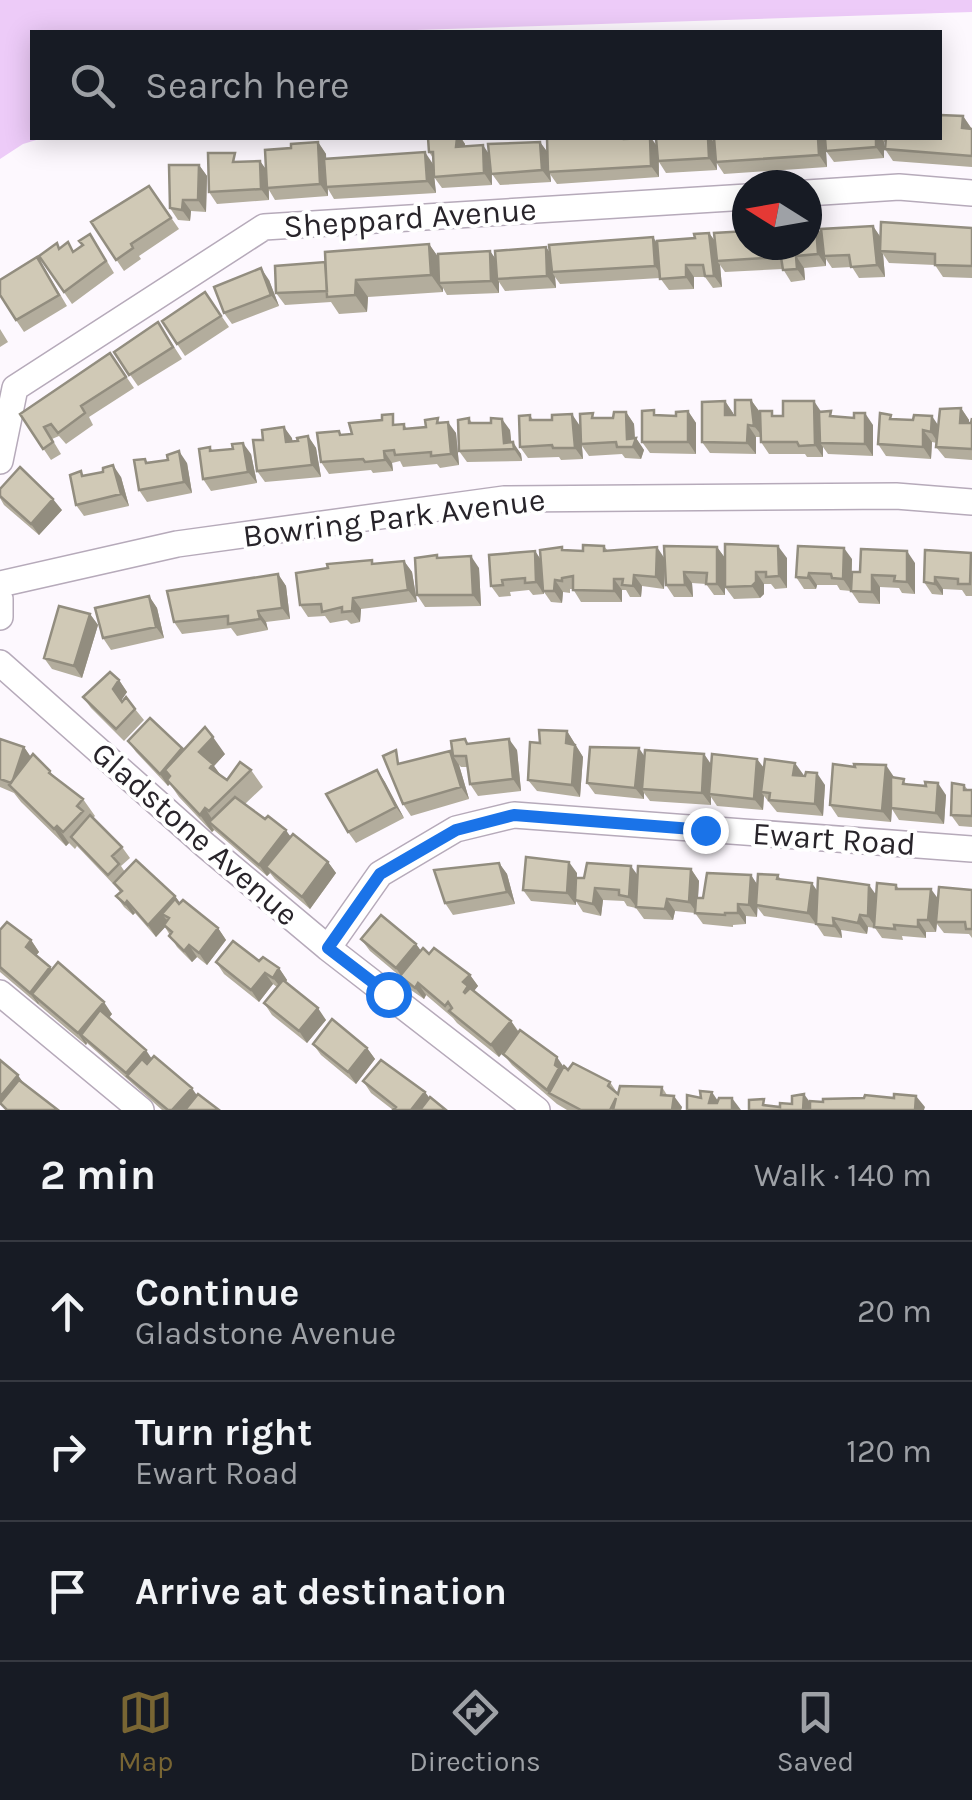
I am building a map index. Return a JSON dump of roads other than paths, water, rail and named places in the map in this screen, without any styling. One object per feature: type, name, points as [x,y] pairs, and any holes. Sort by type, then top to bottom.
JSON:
[{"type":"street","points":[[822,192],[899,187],[972,192]]},
{"type":"street","name":"Sheppard Avenue","points":[[0,461],[15,388],[264,227],[732,197]]},
{"type":"street","name":"Bowring Park Avenue","points":[[0,584],[177,544],[504,499],[896,496],[972,502]]},
{"type":"street","points":[[0,599],[0,617]]},
{"type":"street","name":"Gladstone Avenue","points":[[0,663],[328,948],[537,1110]]},
{"type":"street","name":"Ewart Road","points":[[328,948],[380,874],[456,830],[514,815],[972,850]]},
{"type":"street","points":[[0,992],[141,1110]]}]
